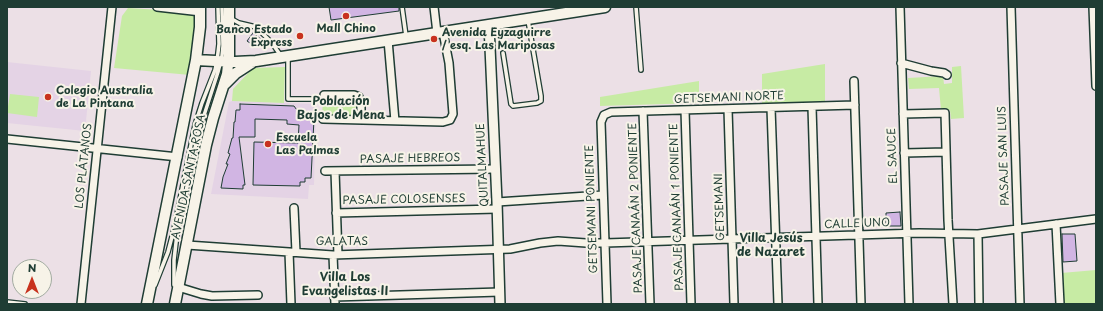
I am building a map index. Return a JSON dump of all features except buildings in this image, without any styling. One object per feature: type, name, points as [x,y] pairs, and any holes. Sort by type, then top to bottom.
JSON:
[{"type":"main road","name":"AVENIDA SANTA ROSA","points":[[175,302],[206,145],[227,74],[222,62],[229,18],[228,7]]},
{"type":"main road","points":[[196,60],[222,62],[256,60],[605,7]]},
{"type":"main road","name":"AVENIDA SANTA ROSA","points":[[148,302],[178,157],[196,60],[200,27],[200,9]]},
{"type":"main road","points":[[225,84],[236,73],[256,60]]},
{"type":"street","name":"LOS PLÁTANOS","points":[[81,304],[112,7]]},
{"type":"street","points":[[157,7],[200,9]]},
{"type":"street","points":[[323,120],[444,122],[450,120],[453,114],[449,63],[434,7]]},
{"type":"street","name":"EL SAUCE","points":[[900,7],[909,304]]},
{"type":"street","name":"PASAJE SAN LUIS","points":[[1011,7],[1020,304]]},
{"type":"street","points":[[1093,7],[1096,86]]},
{"type":"street","name":"QUITALMAHUE","points":[[489,25],[500,304]]},
{"type":"street","points":[[388,40],[395,121]]},
{"type":"street","points":[[901,63],[931,71],[944,72],[947,74]]},
{"type":"street","points":[[854,81],[862,304]]},
{"type":"street","points":[[324,95],[354,95],[359,97],[361,104],[361,120]]},
{"type":"street","name":"GETSEMANI NORTE","points":[[604,115],[611,112],[855,105]]},
{"type":"street","points":[[812,107],[818,304]]},
{"type":"street","points":[[771,108],[778,304]]},
{"type":"street","name":"GETSEMANI","points":[[728,109],[734,304]]},
{"type":"street","name":"PASAJE CANAÁN 1 PONIENTE","points":[[685,110],[691,304]]},
{"type":"street","name":"PASAJE CANAÁN 2 PONIENTE","points":[[643,111],[650,304]]},
{"type":"street","points":[[903,114],[946,113],[946,152],[953,304]]},
{"type":"street","name":"GETSEMANI PONIENTE","points":[[604,115],[601,122],[607,304]]},
{"type":"street","points":[[7,139],[178,157]]},
{"type":"street","points":[[904,153],[946,152]]},
{"type":"street","name":"PASAJE HEBREOS","points":[[324,171],[495,169]]},
{"type":"street","points":[[335,171],[336,255],[334,300],[500,292]]},
{"type":"street","name":"PASAJE COLOSENSES","points":[[336,213],[497,205],[603,195]]},
{"type":"street","points":[[290,304],[294,208]]},
{"type":"street","name":"CALLE UNO","points":[[498,250],[514,249],[548,241],[605,243],[816,236],[978,234],[1096,219]]},
{"type":"street","points":[[1056,224],[1060,304]]},
{"type":"street","points":[[978,234],[980,304]]},
{"type":"street","name":"GALATAS","points":[[187,245],[336,255],[498,250]]},
{"type":"street","points":[[178,287],[212,296],[258,295]]},
{"type":"lane","points":[[218,7],[219,44],[222,62]]},
{"type":"lane","points":[[175,302],[174,266],[177,234],[200,129],[222,62],[222,7]]},
{"type":"lane","points":[[402,7],[406,38]]},
{"type":"lane","points":[[636,7],[641,70]]},
{"type":"lane","points":[[229,18],[239,23],[256,27],[285,56],[288,99],[314,99]]},
{"type":"lane","points":[[503,53],[513,106],[537,103],[541,100],[541,96],[528,19]]},
{"type":"lane","points":[[148,302],[162,268],[171,240],[195,125],[215,70],[222,62]]},
{"type":"lane","points":[[7,302],[25,304]]},
{"type":"shaded area","name":"Colegio Australia de La Pintana","points":[[7,62],[91,71],[85,131],[7,123]]},
{"type":"shaded area","name":"Escuela Las Palmas","points":[[229,102],[316,104],[314,185],[309,185],[308,199],[211,194]]},
{"type":"green space","points":[[128,8],[193,12],[196,15],[190,75],[114,68],[122,16]]},
{"type":"green space","points":[[825,64],[825,103],[762,103],[762,74]]},
{"type":"green space","points":[[961,66],[964,118],[951,119],[950,110],[941,110],[939,88],[909,89],[908,78],[943,76],[944,84],[952,83],[952,67]]},
{"type":"green space","points":[[285,67],[284,103],[232,101],[233,89],[253,68]]},
{"type":"green space","points":[[699,81],[699,103],[600,106],[600,97]]},
{"type":"green space","points":[[10,94],[39,97],[37,117],[7,113]]},
{"type":"green space","points":[[323,99],[356,100],[355,117],[322,116]]},
{"type":"green space","points":[[1096,270],[1096,304],[1062,304],[1061,273]]},
{"type":"place","name":"Mall Chino","points":[[346,16]]},
{"type":"place","name":"Banco Estado Express","points":[[300,36]]},
{"type":"place","name":"Avenida Eyzaguirre / esq. Las Mariposas","points":[[434,39]]},
{"type":"place","name":"Colegio Australia de La Pintana","points":[[48,97]]},
{"type":"place","name":"Escuela Las Palmas","points":[[268,144]]},
{"type":"district","name":"Población Bajos de Mena","points":[[341,109]]},
{"type":"district","name":"Villa Jesús de Nazaret","points":[[771,246]]},
{"type":"district","name":"Villa Los Evangelistas II","points":[[345,285]]}]
